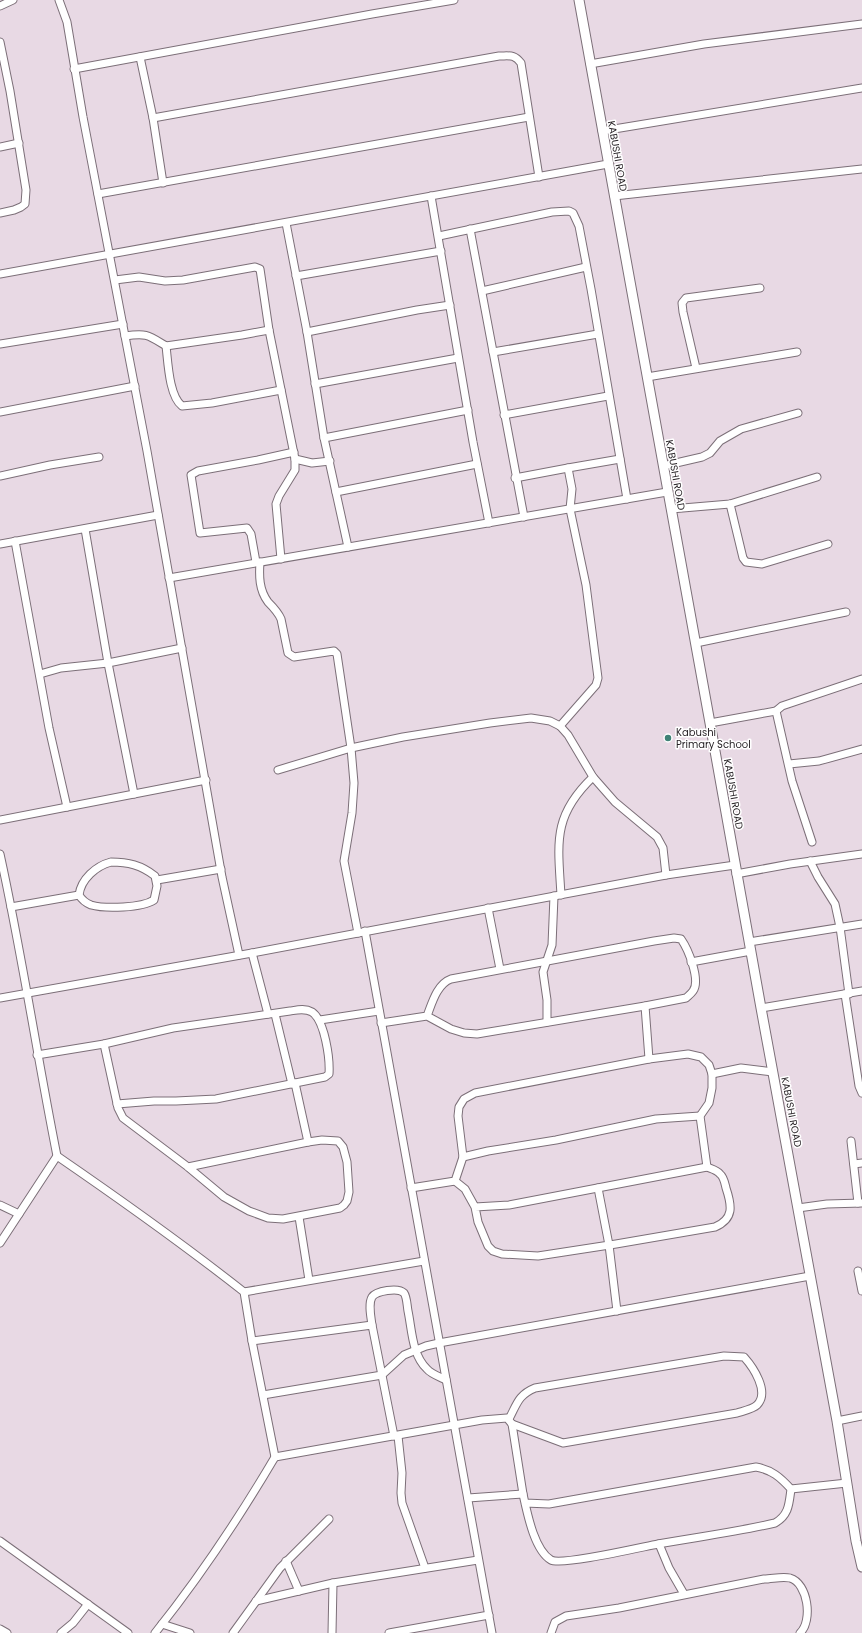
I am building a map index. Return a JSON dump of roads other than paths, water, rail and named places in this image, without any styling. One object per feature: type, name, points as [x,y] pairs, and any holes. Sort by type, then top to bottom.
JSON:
[{"type":"main road","name":"KABUSHI ROAD","points":[[579,0],[667,492],[696,643],[837,1421],[856,1541],[862,1567]]},
{"type":"street","points":[[0,6],[12,0]]},
{"type":"street","points":[[59,0],[67,22],[74,69],[135,386],[221,869],[239,955]]},
{"type":"street","points":[[74,69],[454,0]]},
{"type":"street","points":[[590,64],[704,44],[862,24]]},
{"type":"street","points":[[0,42],[19,143],[26,190],[25,204],[14,210],[0,213]]},
{"type":"street","points":[[153,118],[492,58],[512,56],[516,57],[521,63],[539,177]]},
{"type":"street","points":[[140,57],[153,118],[163,182]]},
{"type":"street","points":[[602,131],[862,88]]},
{"type":"street","points":[[98,194],[529,117]]},
{"type":"street","points":[[0,147],[19,143]]},
{"type":"street","points":[[0,274],[608,164]]},
{"type":"street","points":[[614,196],[862,169]]},
{"type":"street","points":[[431,196],[439,236],[458,358],[489,523]]},
{"type":"street","points":[[439,236],[552,212],[569,211],[573,213],[579,226],[627,499]]},
{"type":"street","points":[[286,223],[307,332],[324,438],[348,548]]},
{"type":"street","points":[[470,230],[515,478],[524,517]]},
{"type":"street","points":[[296,276],[441,251]]},
{"type":"street","points":[[115,280],[140,277],[165,281],[183,280],[257,267],[260,269],[269,330],[295,460],[295,470],[279,496],[276,504],[281,559]]},
{"type":"street","points":[[482,291],[586,268]]},
{"type":"street","points":[[696,368],[682,303],[686,298],[760,288]]},
{"type":"street","points":[[307,332],[417,310],[450,305]]},
{"type":"street","points":[[0,344],[123,324]]},
{"type":"street","points":[[125,336],[143,334],[148,335],[166,346],[269,330]]},
{"type":"street","points":[[493,352],[598,334]]},
{"type":"street","points":[[166,346],[173,392],[182,406],[212,403],[281,390]]},
{"type":"street","points":[[647,377],[797,352]]},
{"type":"street","points":[[315,384],[458,358]]},
{"type":"street","points":[[0,412],[135,386]]},
{"type":"street","points":[[504,415],[608,396]]},
{"type":"street","points":[[324,438],[468,410]]},
{"type":"street","points":[[663,466],[702,457],[710,453],[720,441],[741,429],[798,413]]},
{"type":"street","points":[[294,452],[198,471],[191,475],[200,533],[247,528],[251,534],[258,562],[260,585],[266,600],[279,614],[288,653],[294,657],[334,651],[336,652],[351,748],[354,790],[352,813],[344,861],[379,1011],[492,1633]]},
{"type":"street","points":[[0,476],[99,456]]},
{"type":"street","points":[[515,478],[620,459]]},
{"type":"street","points":[[295,460],[312,463],[330,461]]},
{"type":"street","points":[[336,492],[477,464]]},
{"type":"street","points":[[560,726],[596,685],[598,678],[586,585],[570,509],[572,489],[568,468]]},
{"type":"street","points":[[671,509],[730,504],[817,477]]},
{"type":"street","points":[[169,578],[667,492]]},
{"type":"street","points":[[730,504],[743,558],[746,562],[762,564],[828,544]]},
{"type":"street","points":[[0,544],[158,515]]},
{"type":"street","points":[[85,529],[108,663],[134,794]]},
{"type":"street","points":[[15,541],[52,742],[66,807]]},
{"type":"street","points":[[696,643],[846,612]]},
{"type":"street","points":[[40,674],[72,666],[108,663],[182,648]]},
{"type":"street","points":[[710,723],[776,711],[782,706],[862,679]]},
{"type":"street","points":[[776,711],[792,781],[812,842]]},
{"type":"street","points":[[278,770],[351,748],[448,729],[531,718],[550,721],[560,726],[574,744],[593,777],[615,802],[657,837],[663,848],[666,875]]},
{"type":"street","points":[[789,764],[819,761],[862,749]]},
{"type":"street","points":[[561,895],[558,851],[560,828],[563,816],[579,791],[593,777]]},
{"type":"street","points":[[0,820],[206,780]]},
{"type":"street","points":[[0,854],[57,1156],[178,1241],[244,1292],[262,1395],[275,1457],[249,1501],[155,1633]]},
{"type":"street","points":[[0,998],[252,953],[666,875],[736,869],[862,854]]},
{"type":"street","points":[[810,861],[835,904],[840,927],[859,1086],[862,1093]]},
{"type":"street","points":[[111,862],[128,863],[137,866],[150,872],[157,880],[156,896],[154,900],[146,904],[103,907],[87,903],[79,895],[85,880],[92,872],[104,864],[111,862]]},
{"type":"street","points":[[157,880],[221,869]]},
{"type":"street","points":[[11,907],[79,895]]},
{"type":"street","points":[[547,1022],[547,1000],[543,978],[544,967],[552,940],[554,896]]},
{"type":"street","points":[[488,908],[500,969]]},
{"type":"street","points":[[749,942],[862,924]]},
{"type":"street","points":[[381,1023],[427,1016],[451,1029],[464,1033],[477,1034],[686,998],[694,991],[695,982],[692,962],[686,946],[681,939],[674,938],[458,977],[445,981],[438,991],[427,1016]]},
{"type":"street","points":[[692,962],[751,951]]},
{"type":"street","points":[[252,953],[294,1084],[308,1142]]},
{"type":"street","points":[[761,1008],[862,991]]},
{"type":"street","points":[[645,1006],[649,1059]]},
{"type":"street","points":[[37,1055],[104,1044],[173,1028],[303,1010],[311,1011],[320,1020],[327,1049],[329,1068],[328,1074],[316,1080],[216,1099],[117,1104]]},
{"type":"street","points":[[320,1020],[379,1011]]},
{"type":"street","points":[[104,1044],[117,1104],[120,1114],[126,1121],[224,1196],[248,1211],[268,1218],[276,1219],[299,1217],[340,1208],[347,1201],[349,1192],[347,1162],[341,1143],[332,1140],[308,1142],[188,1167]]},
{"type":"street","points":[[455,1180],[463,1158],[458,1116],[459,1107],[464,1099],[475,1093],[649,1059],[688,1054],[701,1058],[709,1065],[712,1074],[712,1088],[709,1102],[700,1116],[707,1167]]},
{"type":"street","points":[[712,1074],[741,1068],[773,1072]]},
{"type":"street","points":[[463,1158],[488,1151],[556,1140],[656,1119],[700,1116]]},
{"type":"street","points":[[798,1208],[827,1204],[860,1203],[851,1141]]},
{"type":"street","points":[[0,1243],[57,1156]]},
{"type":"street","points":[[854,1164],[862,1163]]},
{"type":"street","points":[[455,1180],[465,1189],[475,1207],[478,1222],[488,1246],[494,1251],[502,1254],[538,1256],[704,1229],[724,1223],[729,1212],[729,1198],[722,1175],[716,1170],[707,1167],[509,1205],[475,1207]]},
{"type":"street","points":[[411,1188],[455,1180]]},
{"type":"street","points":[[598,1188],[609,1245],[617,1311]]},
{"type":"street","points":[[0,1205],[19,1214]]},
{"type":"street","points":[[299,1217],[309,1280]]},
{"type":"street","points":[[244,1292],[424,1261]]},
{"type":"street","points":[[858,1271],[862,1291]]},
{"type":"street","points":[[262,1395],[382,1375],[404,1356],[416,1350],[439,1343],[810,1276]]},
{"type":"street","points":[[425,1568],[402,1503],[402,1460],[372,1325],[370,1308],[371,1298],[375,1294],[388,1290],[398,1290],[404,1293],[419,1360],[427,1370],[446,1380]]},
{"type":"street","points":[[252,1341],[372,1325]]},
{"type":"street","points":[[275,1457],[482,1420],[510,1422],[563,1443],[737,1413],[756,1406],[761,1400],[761,1387],[753,1367],[744,1357],[724,1356],[535,1388],[524,1392],[518,1400],[510,1422],[523,1494],[532,1531],[540,1548],[552,1561],[612,1554],[775,1523],[783,1519],[787,1512],[791,1489]]},
{"type":"street","points":[[837,1421],[862,1416]]},
{"type":"street","points":[[525,1503],[549,1504],[756,1467],[772,1472],[781,1478],[791,1489]]},
{"type":"street","points":[[791,1489],[847,1483]]},
{"type":"street","points":[[468,1498],[523,1494]]},
{"type":"street","points":[[233,1633],[275,1574],[329,1519]]},
{"type":"street","points":[[0,1541],[128,1633]]},
{"type":"street","points":[[659,1544],[669,1568],[684,1594]]},
{"type":"street","points":[[256,1601],[333,1583],[478,1560]]},
{"type":"street","points":[[286,1562],[299,1591]]},
{"type":"street","points":[[551,1633],[555,1622],[566,1616],[619,1608],[764,1579],[790,1578],[797,1582],[802,1589],[807,1604],[806,1622],[800,1633]]},
{"type":"street","points":[[332,1633],[333,1583]]},
{"type":"street","points":[[61,1633],[73,1623],[88,1604]]},
{"type":"street","points":[[389,1633],[489,1615]]},
{"type":"street","points":[[162,1624],[190,1633]]},
{"type":"street","points":[[435,1625],[436,1633]]},
{"type":"street","points":[[0,1629],[7,1633]]},
{"type":"place","name":"Kabushi Primary School","points":[[668,738]]}]
